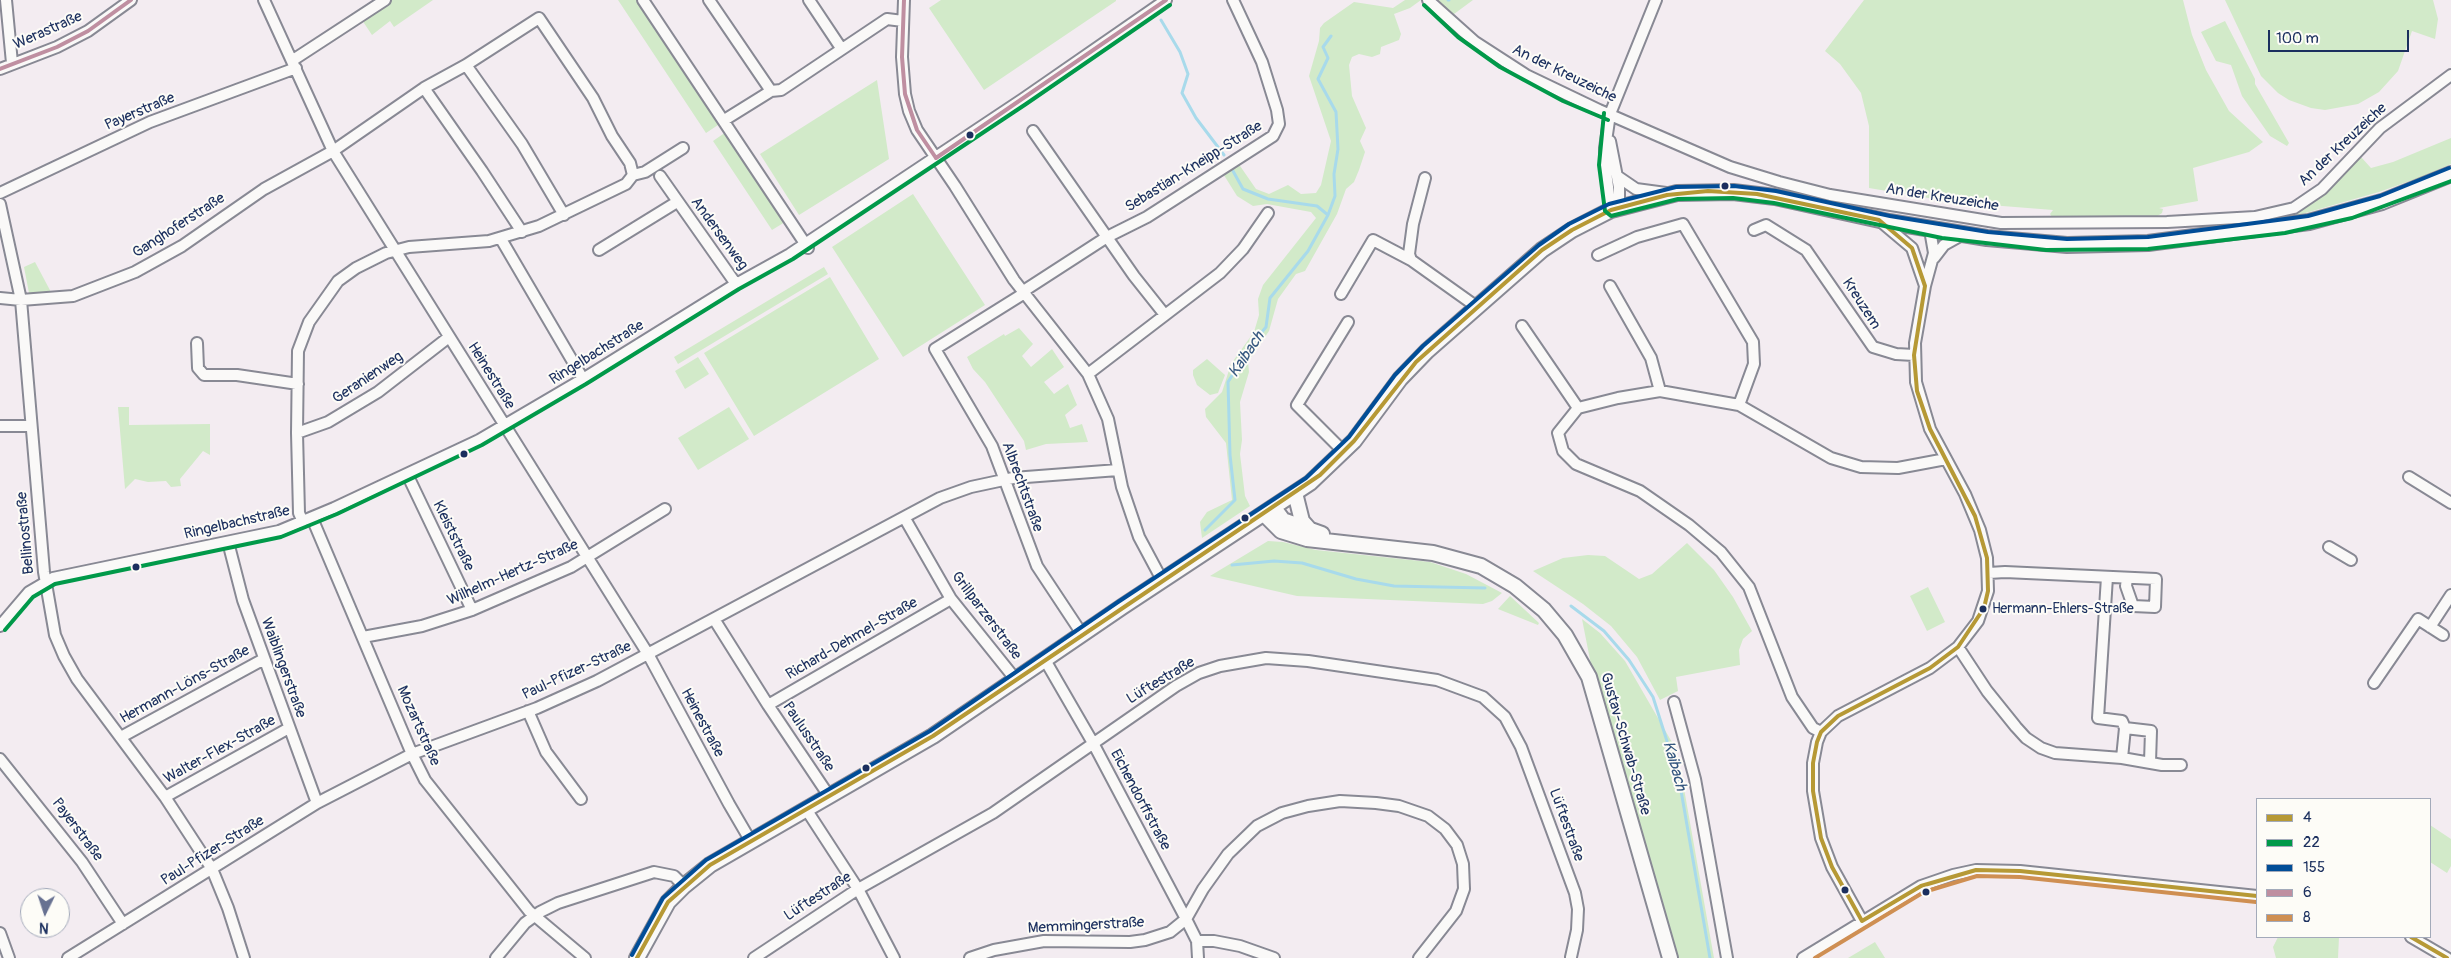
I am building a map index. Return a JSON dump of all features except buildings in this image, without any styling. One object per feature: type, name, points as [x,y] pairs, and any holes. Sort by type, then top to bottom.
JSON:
[{"type":"main road","points":[[637,958],[659,915],[684,886],[715,861],[923,743],[1320,475],[1344,452],[1410,368],[1477,307],[1542,250],[1572,230],[1615,209],[1677,193],[1708,191],[1757,194],[1879,220],[1962,235],[2067,244],[2148,243],[2284,227],[2350,212],[2451,174]]},
{"type":"main road","points":[[1295,493],[1302,521],[1311,531]]},
{"type":"main road","name":"Gustav-Schwab-Straße","points":[[1269,511],[1283,520],[1348,544]]},
{"type":"main road","name":"Gustav-Schwab-Straße","points":[[1269,511],[1274,527],[1286,534],[1325,542],[1440,555],[1481,566],[1515,586],[1544,610],[1566,635],[1590,677],[1670,958]]},
{"type":"street","points":[[6,0],[12,63]]},
{"type":"street","name":"Werastraße","points":[[0,69],[58,47],[88,31],[131,0]]},
{"type":"street","name":"Heinestraße","points":[[264,0],[334,151],[586,558],[648,654],[728,804],[750,840]]},
{"type":"street","name":"Payerstraße","points":[[0,192],[150,122],[295,64],[385,0]]},
{"type":"street","points":[[643,0],[807,246]]},
{"type":"street","points":[[709,0],[770,91]]},
{"type":"street","points":[[809,0],[841,48]]},
{"type":"street","points":[[905,0],[902,57],[909,111],[917,130],[1023,293],[1088,374],[1108,418],[1118,470],[1141,542],[1162,580]]},
{"type":"street","name":"Ringelbachstraße","points":[[0,626],[23,599],[45,581],[64,575],[268,534],[307,520],[407,474],[504,426],[736,284],[807,246],[1166,0]]},
{"type":"street","name":"Sebastian-Kneipp-Straße","points":[[935,349],[1107,237],[1147,217],[1260,146],[1277,131],[1278,114],[1262,62],[1233,0]]},
{"type":"street","name":"An der Kreuzeiche","points":[[1428,0],[1462,32],[1504,62],[1566,95],[1740,170],[1802,188],[1856,200],[2001,223],[2167,222],[2255,217],[2294,208],[2322,189],[2380,128],[2451,75]]},
{"type":"street","points":[[1615,209],[1605,164],[1610,114],[1656,0]]},
{"type":"street","name":"Ganghoferstraße","points":[[0,298],[21,300],[73,296],[135,272],[182,246],[264,189],[334,151],[424,88],[466,66],[539,18],[592,98],[612,136],[630,163],[633,175]]},
{"type":"street","points":[[726,119],[770,91],[781,90],[841,48],[887,19],[903,21]]},
{"type":"street","points":[[466,66],[522,144],[564,215]]},
{"type":"street","points":[[424,88],[522,232]]},
{"type":"street","points":[[1033,131],[1165,316]]},
{"type":"street","points":[[1608,131],[1618,176],[1615,209]]},
{"type":"street","name":"Mozartstraße","points":[[585,958],[534,916],[425,780],[412,754],[363,637],[307,520],[299,513],[297,433],[298,351],[302,335],[330,291],[346,274],[377,256],[395,250],[415,247],[472,244],[502,239],[522,232],[564,215],[626,184],[633,175],[645,172],[683,148]]},
{"type":"street","name":"Andersenweg","points":[[660,176],[736,284]]},
{"type":"street","points":[[1618,176],[1626,184],[1640,190],[1677,193]]},
{"type":"street","points":[[1411,260],[1409,254],[1413,224],[1425,178]]},
{"type":"street","name":"Andersenweg","points":[[599,250],[677,202]]},
{"type":"street","name":"Bellinostraße","points":[[0,204],[21,300],[45,581],[52,624],[64,656],[77,679],[165,797],[212,869],[228,908],[244,958]]},
{"type":"street","points":[[1088,374],[1232,262],[1268,213]]},
{"type":"street","points":[[1879,220],[1912,248],[1925,286]]},
{"type":"street","points":[[1598,255],[1637,237],[1683,224],[1752,342],[1754,364],[1739,405]]},
{"type":"street","name":"Kreuzem","points":[[1754,230],[1766,225],[1798,244],[1811,258],[1873,347],[1896,354],[1914,354]]},
{"type":"street","points":[[1862,921],[1832,867],[1818,824],[1813,790],[1813,763],[1822,732],[1829,723],[1849,709],[1930,668],[1958,647],[1968,636],[1984,608],[1989,573],[1987,558],[1975,516],[1921,404],[1916,382],[1914,354],[1925,286],[1933,259],[1934,247],[1930,230]]},
{"type":"street","points":[[1933,259],[1944,245],[1962,235]]},
{"type":"street","points":[[502,239],[583,379]]},
{"type":"street","points":[[1341,294],[1373,240],[1411,260],[1477,307]]},
{"type":"street","points":[[1610,286],[1651,358],[1660,391]]},
{"type":"street","points":[[1344,452],[1297,405],[1348,322]]},
{"type":"street","points":[[1522,326],[1578,408]]},
{"type":"street","name":"Geranienweg","points":[[297,433],[328,422],[378,392],[449,337]]},
{"type":"street","points":[[197,343],[198,368],[204,374],[237,375],[298,384]]},
{"type":"street","name":"Albrechtstraße","points":[[935,349],[981,425],[1005,479],[1037,566],[1082,634]]},
{"type":"street","points":[[1822,732],[1813,728],[1792,697],[1749,587],[1721,552],[1689,525],[1640,492],[1576,464],[1563,451],[1558,433],[1578,408],[1618,398],[1660,391],[1739,405],[1831,458],[1861,467],[1898,468],[1946,459]]},
{"type":"street","points":[[0,426],[31,426]]},
{"type":"street","name":"Paul-Pfizer-Straße","points":[[68,958],[317,803],[412,754],[528,711],[598,680],[904,517],[956,492],[1005,479],[1118,470]]},
{"type":"street","name":"Kleiststraße","points":[[407,474],[472,610]]},
{"type":"street","points":[[2409,477],[2451,503]]},
{"type":"street","name":"Wilhelm-Hertz-Straße","points":[[363,637],[422,626],[472,610],[571,567],[665,509]]},
{"type":"street","name":"Grillparzerstraße","points":[[904,517],[951,599],[1016,680]]},
{"type":"street","name":"Waiblingerstraße","points":[[228,542],[237,582],[317,803]]},
{"type":"street","points":[[2329,547],[2351,560]]},
{"type":"street","points":[[1989,573],[2005,572],[2127,578]]},
{"type":"street","points":[[2106,577],[2098,718],[2122,721],[2125,728],[2122,758]]},
{"type":"street","points":[[2430,627],[2451,595]]},
{"type":"street","name":"Richard-Dehmel-Straße","points":[[768,705],[951,599]]},
{"type":"street","name":"Paulusstraße","points":[[714,619],[768,705],[829,796]]},
{"type":"street","points":[[2374,683],[2418,619],[2443,635]]},
{"type":"street","points":[[1958,647],[1987,691],[2016,728],[2035,745],[2056,753],[2122,758],[2162,765],[2181,765]]},
{"type":"street","name":"Lüftestraße","points":[[754,958],[858,889],[993,813],[1176,686],[1199,673],[1242,661],[1266,658],[1308,661],[1438,680],[1483,697],[1505,717],[1521,747],[1575,893],[1578,910],[1578,930],[1571,957]]},
{"type":"street","name":"Hermann-Löns-Straße","points":[[121,737],[264,659]]},
{"type":"street","name":"Eichendorffstraße","points":[[1045,660],[1093,743],[1186,919],[1197,941],[1198,958]]},
{"type":"street","points":[[1674,702],[1696,779],[1726,958]]},
{"type":"street","points":[[528,711],[546,752],[581,800]]},
{"type":"street","name":"Walter-Flex-Straße","points":[[165,797],[289,728]]},
{"type":"street","points":[[2125,728],[2151,731],[2150,762]]},
{"type":"street","name":"Payerstraße","points":[[0,759],[82,862],[123,924]]},
{"type":"street","name":"Memmingerstraße","points":[[970,958],[994,950],[1044,940],[1145,940],[1170,932],[1186,919],[1203,889],[1228,854],[1257,826],[1282,813],[1332,802],[1376,803],[1399,806],[1428,816],[1444,829],[1457,845],[1463,864],[1464,889],[1456,911],[1420,958]]},
{"type":"street","points":[[806,809],[858,889],[894,958]]},
{"type":"street","points":[[1803,958],[1921,886],[1953,875],[1976,870],[2013,871],[2256,896]]},
{"type":"street","points":[[496,958],[520,929],[534,916],[558,903],[648,873],[670,874],[684,886]]},
{"type":"street","points":[[0,933],[2,947],[9,958]]},
{"type":"street","points":[[2413,938],[2447,958]]},
{"type":"street","points":[[1197,941],[1214,941],[1240,946],[1274,958]]},
{"type":"green space","points":[[385,0],[433,0],[394,27],[390,21],[372,35],[360,17]]},
{"type":"green space","points":[[618,0],[643,0],[724,121],[706,133]]},
{"type":"green space","points":[[941,0],[1116,1],[984,90],[929,8]]},
{"type":"green space","points":[[1405,0],[1421,0],[1410,8],[1394,14],[1401,34],[1399,40],[1381,47],[1380,54],[1372,57],[1359,54],[1352,57],[1349,65],[1352,96],[1366,128],[1360,141],[1365,152],[1359,170],[1354,182],[1346,189],[1337,214],[1305,271],[1296,274],[1278,299],[1269,331],[1248,362],[1249,372],[1240,402],[1242,440],[1240,454],[1245,496],[1250,506],[1202,538],[1200,522],[1207,512],[1232,500],[1226,443],[1206,417],[1205,409],[1222,392],[1231,364],[1254,332],[1259,315],[1258,299],[1263,285],[1316,218],[1311,212],[1267,204],[1253,206],[1237,196],[1222,172],[1238,163],[1256,189],[1269,194],[1288,185],[1301,194],[1316,193],[1321,185],[1331,141],[1309,76],[1319,41],[1320,28],[1324,23],[1354,2],[1393,8]]},
{"type":"green space","points":[[1473,0],[1450,17],[1434,1]]},
{"type":"green space","points":[[1864,0],[2183,0],[2192,35],[2206,70],[2229,111],[2263,142],[2249,152],[2193,168],[2198,201],[2159,208],[2163,209],[2162,213],[2156,217],[2148,216],[2141,219],[2137,216],[2135,219],[2128,216],[2098,217],[2094,220],[2071,217],[2059,218],[2052,217],[2050,214],[2053,210],[1952,202],[1869,188],[1869,126],[1861,93],[1840,64],[1825,51]]},
{"type":"green space","points":[[2225,0],[2433,0],[2438,19],[2435,39],[2412,31],[2398,71],[2379,92],[2358,104],[2325,110],[2311,108],[2289,100],[2278,93],[2261,76]]},
{"type":"green space","points":[[2225,21],[2255,79],[2255,84],[2289,143],[2287,146],[2270,136],[2242,96],[2231,65],[2216,61],[2201,32]]},
{"type":"green space","points":[[877,80],[889,159],[799,215],[760,154]]},
{"type":"green space","points":[[726,132],[785,222],[772,230],[713,141]]},
{"type":"green space","points":[[2451,138],[2451,164],[2379,192],[2274,222],[2273,214],[2324,190],[2361,157],[2371,168],[2393,162]]},
{"type":"green space","points":[[913,194],[985,305],[903,357],[832,247]]},
{"type":"green space","points":[[35,262],[52,294],[29,293],[24,267]]},
{"type":"green space","points":[[824,267],[828,274],[678,364],[674,357]]},
{"type":"green space","points":[[830,277],[879,359],[754,436],[704,353]]},
{"type":"green space","points":[[1019,328],[1033,344],[1022,356],[1031,367],[1052,349],[1064,367],[1044,382],[1054,394],[1068,384],[1077,405],[1065,415],[1070,428],[1082,424],[1088,442],[1046,444],[1026,450],[1024,441],[985,382],[973,369],[967,357],[1004,334],[1005,336]]},
{"type":"green space","points":[[698,357],[709,374],[685,389],[675,371]]},
{"type":"green space","points":[[1207,359],[1225,375],[1218,393],[1210,395],[1197,385],[1193,375],[1193,370]]},
{"type":"green space","points":[[118,407],[129,407],[129,425],[210,424],[210,455],[203,451],[180,479],[181,486],[171,487],[166,481],[148,482],[135,479],[125,489]]},
{"type":"green space","points":[[729,407],[749,439],[698,470],[678,438]]},
{"type":"green space","points":[[1268,541],[1283,542],[1316,550],[1430,562],[1466,574],[1502,593],[1492,601],[1483,604],[1297,596],[1210,576]]},
{"type":"green space","points":[[1687,543],[1714,570],[1733,597],[1752,631],[1743,639],[1739,650],[1740,665],[1676,677],[1678,691],[1660,700],[1637,657],[1611,626],[1583,604],[1533,571],[1563,558],[1588,555],[1605,556],[1639,579],[1652,574]]},
{"type":"green space","points":[[1928,587],[1945,622],[1927,631],[1910,596]]},
{"type":"green space","points":[[1510,596],[1539,623],[1538,625],[1498,609]]},
{"type":"green space","points":[[1582,619],[1600,633],[1625,661],[1673,744],[1683,783],[1714,958],[1675,958],[1593,675]]},
{"type":"green space","points":[[2431,826],[2451,839],[2451,866],[2447,873],[2431,863]]},
{"type":"green space","points":[[2278,938],[2339,938],[2338,958],[2276,958],[2273,947]]},
{"type":"green space","points":[[1875,942],[1885,958],[1848,958]]},
{"type":"waterway","name":"Kaibach","points":[[1161,20],[1180,52],[1188,74],[1182,93],[1196,118],[1224,155]]},
{"type":"waterway","name":"Kaibach","points":[[1205,530],[1235,500],[1230,455],[1228,382],[1252,344],[1266,327],[1270,298],[1308,251],[1328,215],[1335,196],[1334,174],[1338,149],[1336,112],[1318,79],[1328,58],[1323,47],[1331,36]]},
{"type":"waterway","name":"Kaibach","points":[[1233,171],[1243,189],[1268,199],[1317,206],[1328,215]]},
{"type":"waterway","name":"Kaibach","points":[[1232,565],[1274,561],[1302,563],[1356,579],[1394,586],[1485,588]]},
{"type":"waterway","name":"Kaibach","points":[[1571,606],[1604,631],[1629,660],[1653,697],[1679,779],[1710,958]]},
{"type":"transit line","name":"6","points":[[0,69],[57,47],[88,31],[131,0]]},
{"type":"transit line","name":"6","points":[[904,0],[902,57],[905,94],[917,130],[936,158]]},
{"type":"transit line","name":"6","points":[[936,158],[1166,0]]},
{"type":"transit line","name":"22","points":[[5,630],[33,597],[55,584],[281,537],[337,514],[482,445],[586,384],[739,289],[793,259],[1026,104],[1170,5]]},
{"type":"transit line","name":"22","points":[[1424,5],[1458,37],[1500,67],[1563,101],[1608,120]]},
{"type":"transit line","name":"22","points":[[1604,113],[1599,165],[1605,211],[1611,216],[1678,199],[1733,198],[1774,203],[1942,238],[2046,250],[2148,249],[2285,233],[2352,218],[2451,181]]},
{"type":"transit line","name":"155","points":[[632,955],[663,898],[706,860],[930,731],[1118,602],[1306,478],[1349,437],[1395,375],[1423,346],[1539,245],[1569,224],[1609,204],[1676,187],[1734,186],[1776,191],[1890,216],[1988,232],[2067,239],[2148,237],[2308,216],[2380,196],[2449,168]]},
{"type":"transit line","name":"4","points":[[637,958],[668,902],[710,865],[933,736],[1320,475],[1354,441],[1416,362],[1542,250],[1572,230],[1611,210],[1667,195],[1708,191],[1757,194],[1879,220],[1912,248],[1925,286],[1914,355],[1917,391],[1930,429],[1975,516],[1987,558],[1988,591],[1984,608],[1958,647],[1930,668],[1838,716],[1821,732],[1817,742],[1813,763],[1813,791],[1821,838],[1832,867],[1862,921]]},
{"type":"transit line","name":"4","points":[[1862,921],[1921,886],[1976,870],[2020,871],[2256,896]]},
{"type":"transit line","name":"8","points":[[1815,958],[1924,892],[1977,876],[2020,877],[2256,902]]},
{"type":"transit line","name":"4","points":[[2413,938],[2447,958]]},
{"type":"place","name":"Hermann-Ehlers-Straße","points":[[1983,609]]}]
